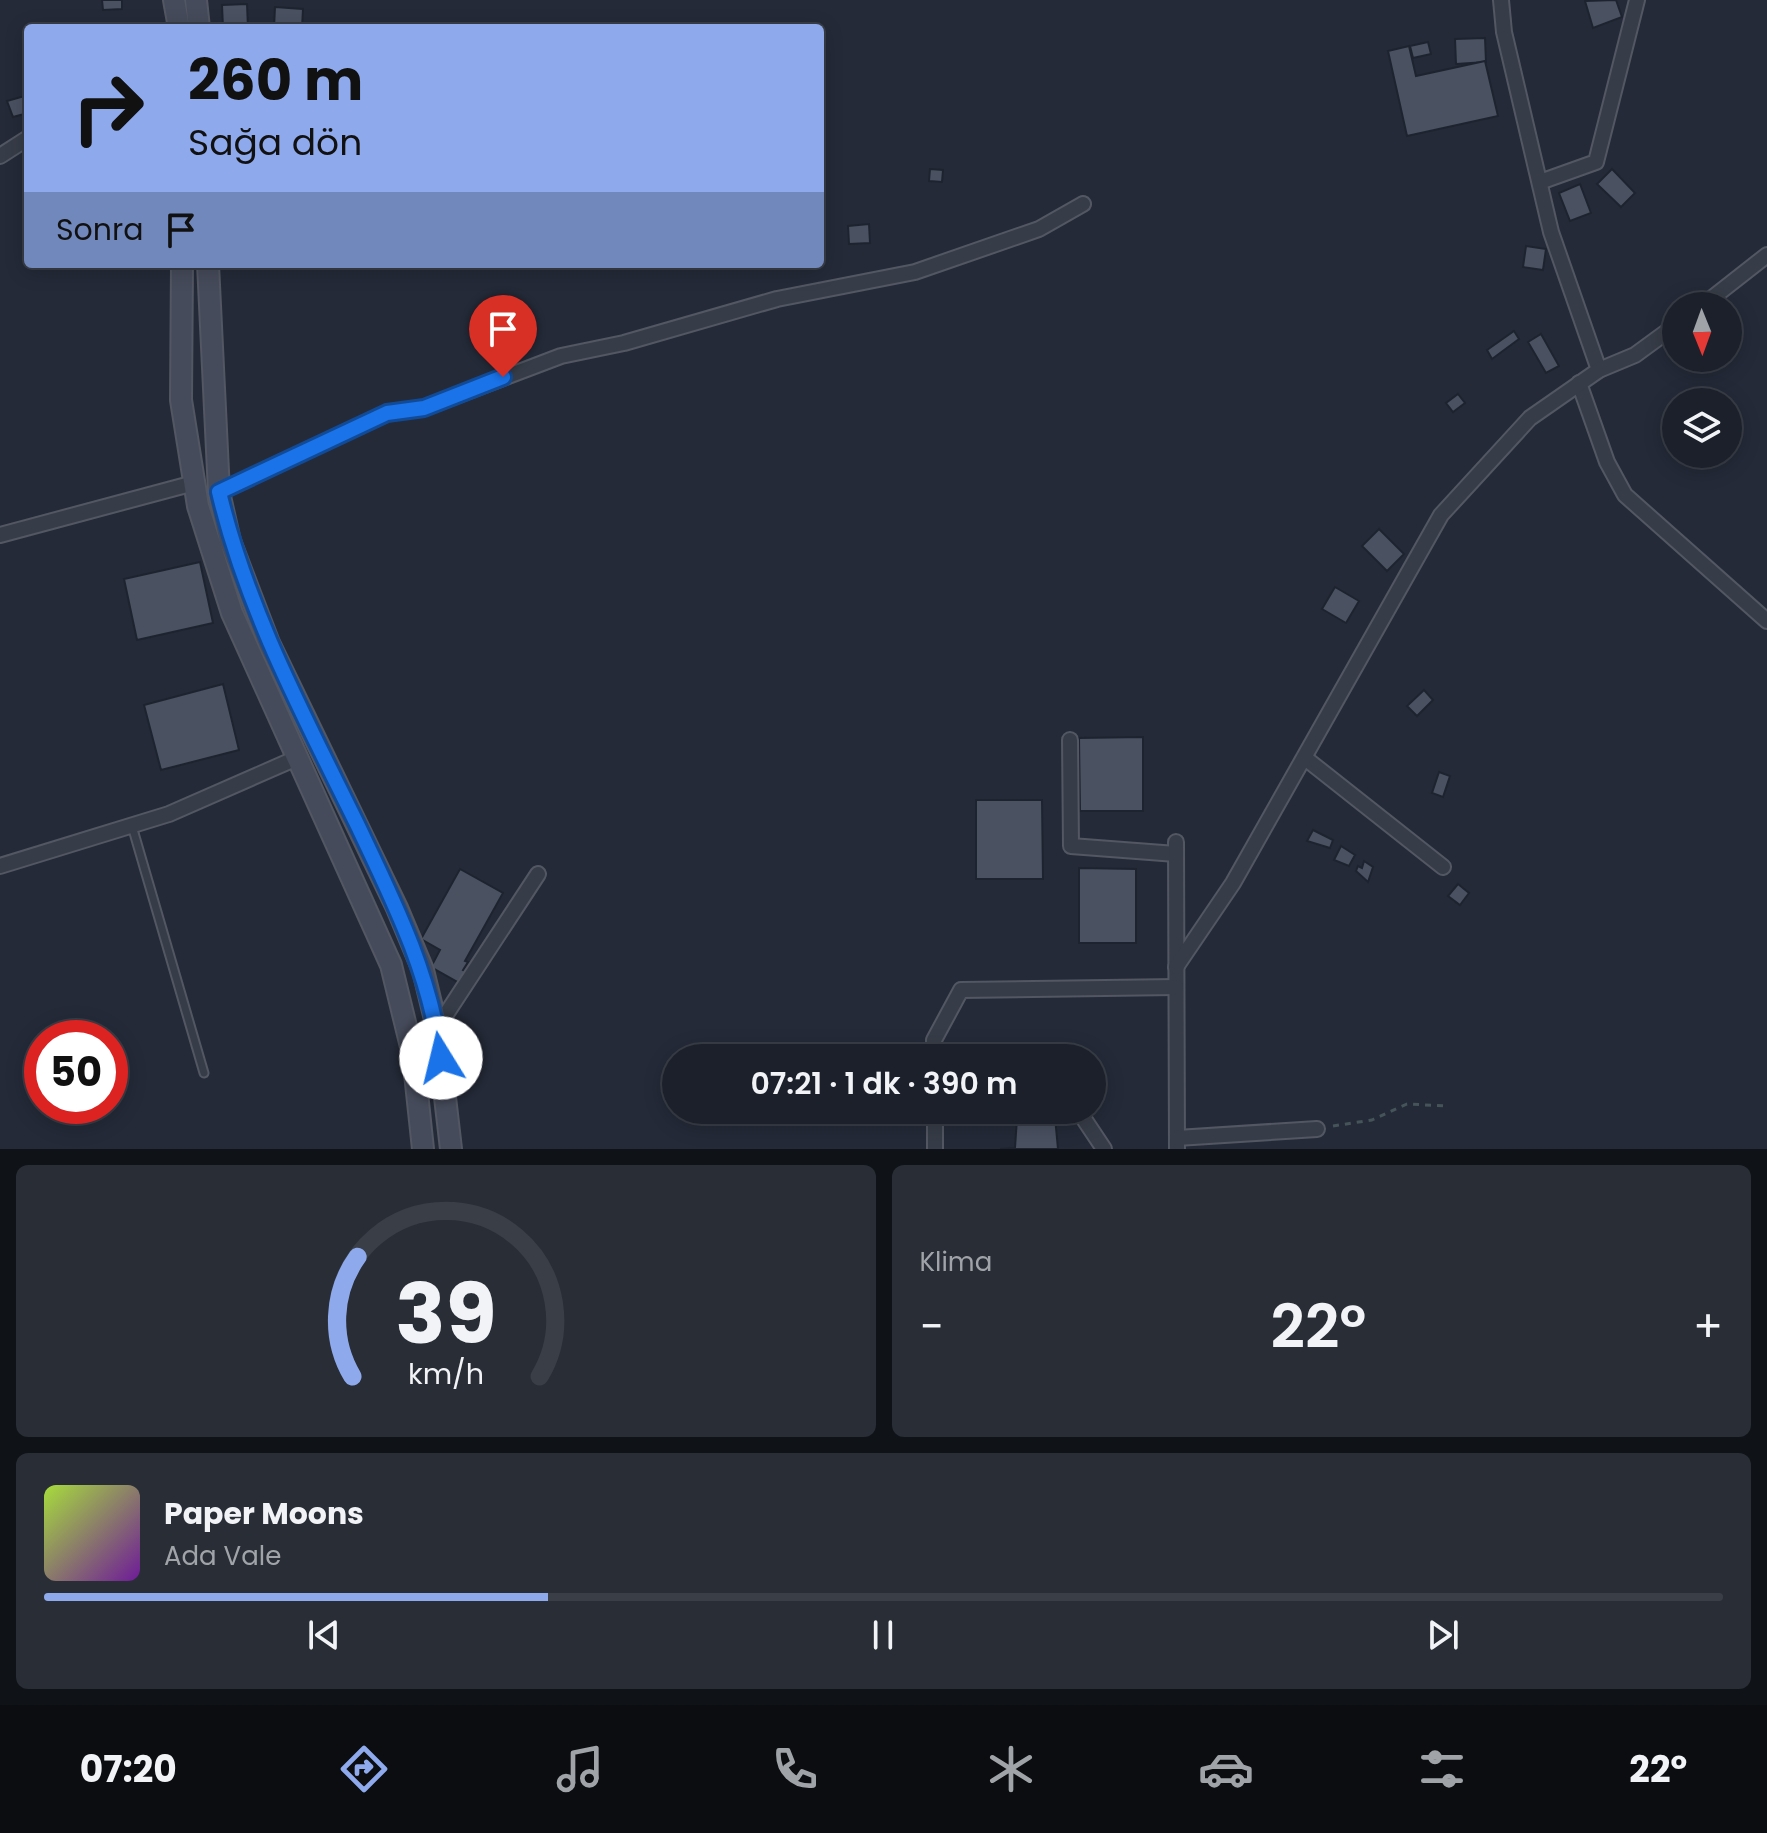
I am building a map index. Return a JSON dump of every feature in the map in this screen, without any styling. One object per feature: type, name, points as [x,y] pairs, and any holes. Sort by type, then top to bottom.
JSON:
[{"type":"main road","points":[[174,0],[178,24]]},
{"type":"main road","points":[[196,0],[199,24]]},
{"type":"main road","points":[[182,268],[181,400],[198,506],[232,613],[391,965],[413,1055],[423,1149]]},
{"type":"main road","points":[[208,268],[212,400],[219,492],[230,541],[269,643],[397,908],[423,970],[437,1028],[451,1149]]},
{"type":"main road","points":[[181,400],[212,400]]},
{"type":"street","points":[[1501,0],[1504,32],[1551,232],[1599,370]]},
{"type":"street","points":[[1540,182],[1596,162],[1637,0]]},
{"type":"street","points":[[0,156],[24,141]]},
{"type":"street","points":[[219,492],[387,413],[424,408],[561,356],[624,343],[777,299],[915,272],[1039,229],[1083,204]]},
{"type":"street","points":[[1720,292],[1767,255]]},
{"type":"street","points":[[1176,967],[1233,883],[1441,515],[1530,418],[1599,370],[1635,355],[1662,335]]},
{"type":"street","points":[[1579,383],[1607,462],[1625,495],[1767,621]]},
{"type":"street","points":[[0,535],[194,483]]},
{"type":"street","points":[[1070,740],[1071,846],[1176,848],[1177,1144],[1317,1129]]},
{"type":"street","points":[[0,866],[169,814],[299,757]]},
{"type":"street","points":[[1305,758],[1443,867]]},
{"type":"street","points":[[437,1028],[538,874]]},
{"type":"street","points":[[934,1044],[961,990],[1176,987]]},
{"type":"street","points":[[935,1124],[935,1149]]},
{"type":"street","points":[[1087,1124],[1104,1149]]},
{"type":"lane","points":[[132,826],[204,1073]]},
{"type":"path","points":[[1317,1129],[1372,1120],[1407,1104],[1446,1106]]},
{"type":"building","points":[[102,0],[122,0],[122,9],[103,10]]},
{"type":"building","points":[[1616,0],[1622,17],[1593,28],[1585,1]]},
{"type":"building","points":[[247,4],[248,24],[223,24],[222,5]]},
{"type":"building","points":[[275,7],[303,9],[302,24],[274,24]]},
{"type":"building","points":[[1485,38],[1486,62],[1456,64],[1455,39]]},
{"type":"building","points":[[1428,42],[1431,54],[1413,58],[1410,46]]},
{"type":"building","points":[[1409,46],[1416,76],[1485,61],[1498,116],[1407,136],[1388,51]]},
{"type":"building","points":[[24,96],[24,114],[13,117],[7,101]]},
{"type":"building","points":[[930,169],[943,170],[942,182],[929,181]]},
{"type":"building","points":[[1612,169],[1635,193],[1621,207],[1597,184]]},
{"type":"building","points":[[1580,184],[1591,213],[1570,221],[1559,193]]},
{"type":"building","points":[[869,224],[870,243],[849,244],[848,226]]},
{"type":"building","points":[[1526,246],[1546,249],[1543,270],[1523,267]]},
{"type":"building","points":[[1514,331],[1519,339],[1492,359],[1487,350]]},
{"type":"building","points":[[1541,334],[1559,366],[1546,373],[1528,342]]},
{"type":"building","points":[[1458,394],[1465,403],[1453,412],[1446,403]]},
{"type":"building","points":[[1379,529],[1404,554],[1387,571],[1362,546]]},
{"type":"building","points":[[200,562],[213,623],[137,640],[124,579]]},
{"type":"building","points":[[1335,587],[1359,601],[1346,623],[1322,609]]},
{"type":"building","points":[[223,684],[239,750],[161,770],[144,705]]},
{"type":"building","points":[[1424,690],[1433,700],[1417,716],[1407,706]]},
{"type":"building","points":[[1143,737],[1143,811],[1080,811],[1079,738]]},
{"type":"building","points":[[1439,772],[1450,776],[1443,797],[1432,793]]},
{"type":"building","points":[[976,800],[1042,800],[1043,879],[976,879]]},
{"type":"building","points":[[1313,830],[1333,840],[1330,848],[1307,841]]},
{"type":"building","points":[[1341,846],[1355,855],[1349,866],[1334,860]]},
{"type":"building","points":[[1364,861],[1373,867],[1368,882],[1356,871],[1358,866],[1362,868]]},
{"type":"building","points":[[1079,868],[1136,869],[1136,943],[1079,943]]},
{"type":"building","points":[[460,869],[503,893],[465,961],[468,962],[463,970],[469,973],[463,985],[431,967],[440,950],[421,939]]},
{"type":"building","points":[[1458,884],[1469,893],[1460,905],[1448,896]]},
{"type":"building","points":[[1017,1124],[1056,1124],[1058,1149],[1000,1149],[1015,1148]]},
{"type":"route","points":[[441,1058],[423,970],[397,908],[269,643],[230,541],[219,492],[387,413],[424,408],[503,377]]}]
